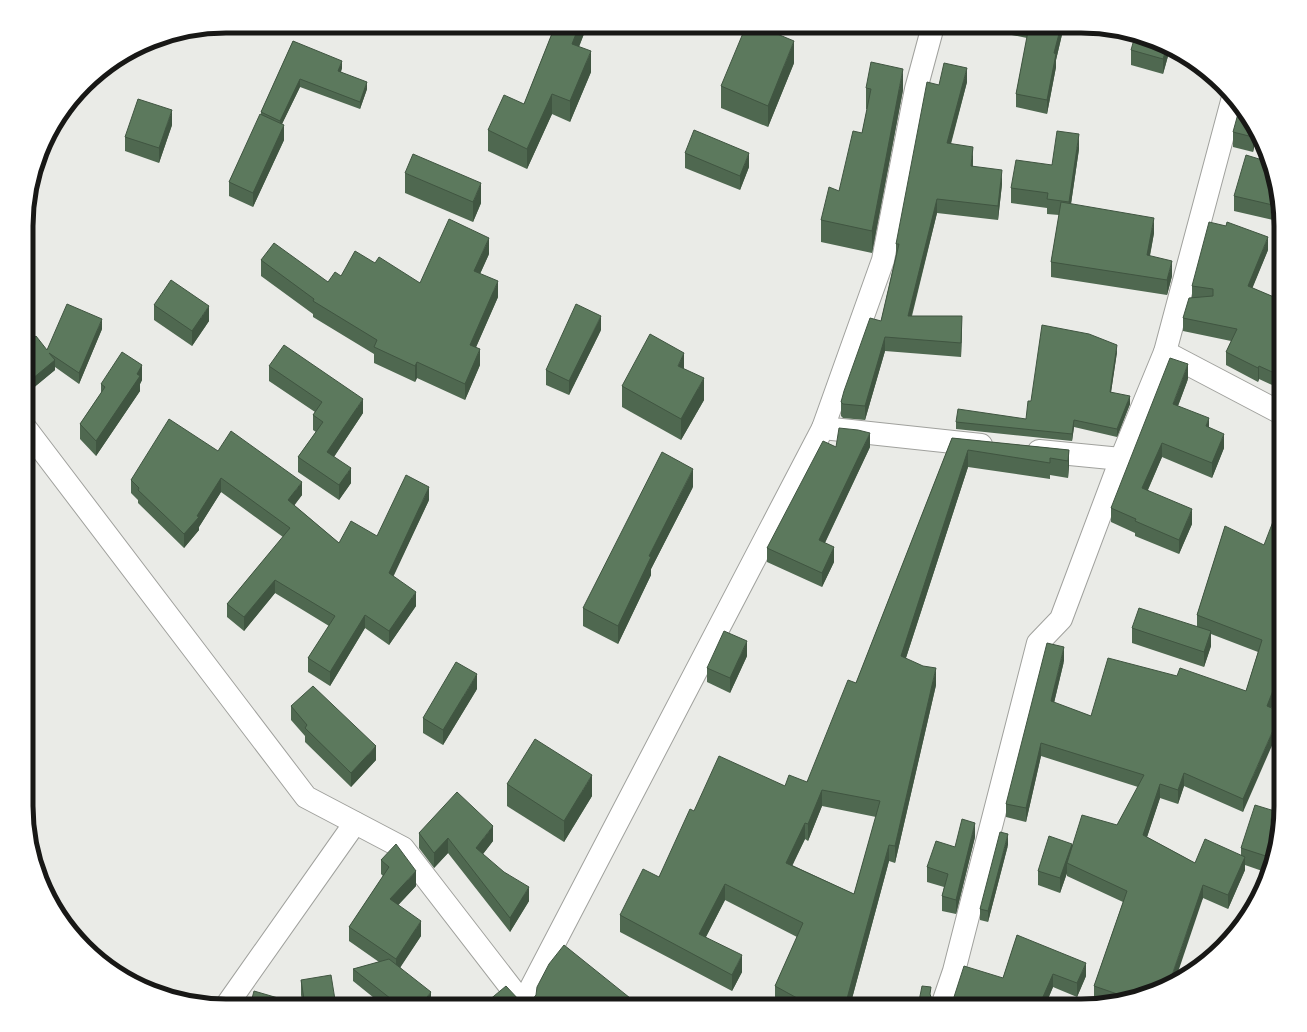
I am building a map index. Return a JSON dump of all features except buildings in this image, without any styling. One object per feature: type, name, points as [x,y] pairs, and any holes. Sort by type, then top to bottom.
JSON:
[{"type":"street","points":[[527,999],[823,428],[883,260],[916,89],[931,33]]},
{"type":"street","points":[[944,999],[954,972],[1038,643],[1061,619],[1121,459],[1165,352],[1231,105]]},
{"type":"street","points":[[1165,352],[1274,410]]},
{"type":"street","points":[[823,428],[1121,459]]},
{"type":"street","points":[[33,438],[306,797],[403,848],[519,999]]},
{"type":"street","points":[[231,999],[355,823]]}]
